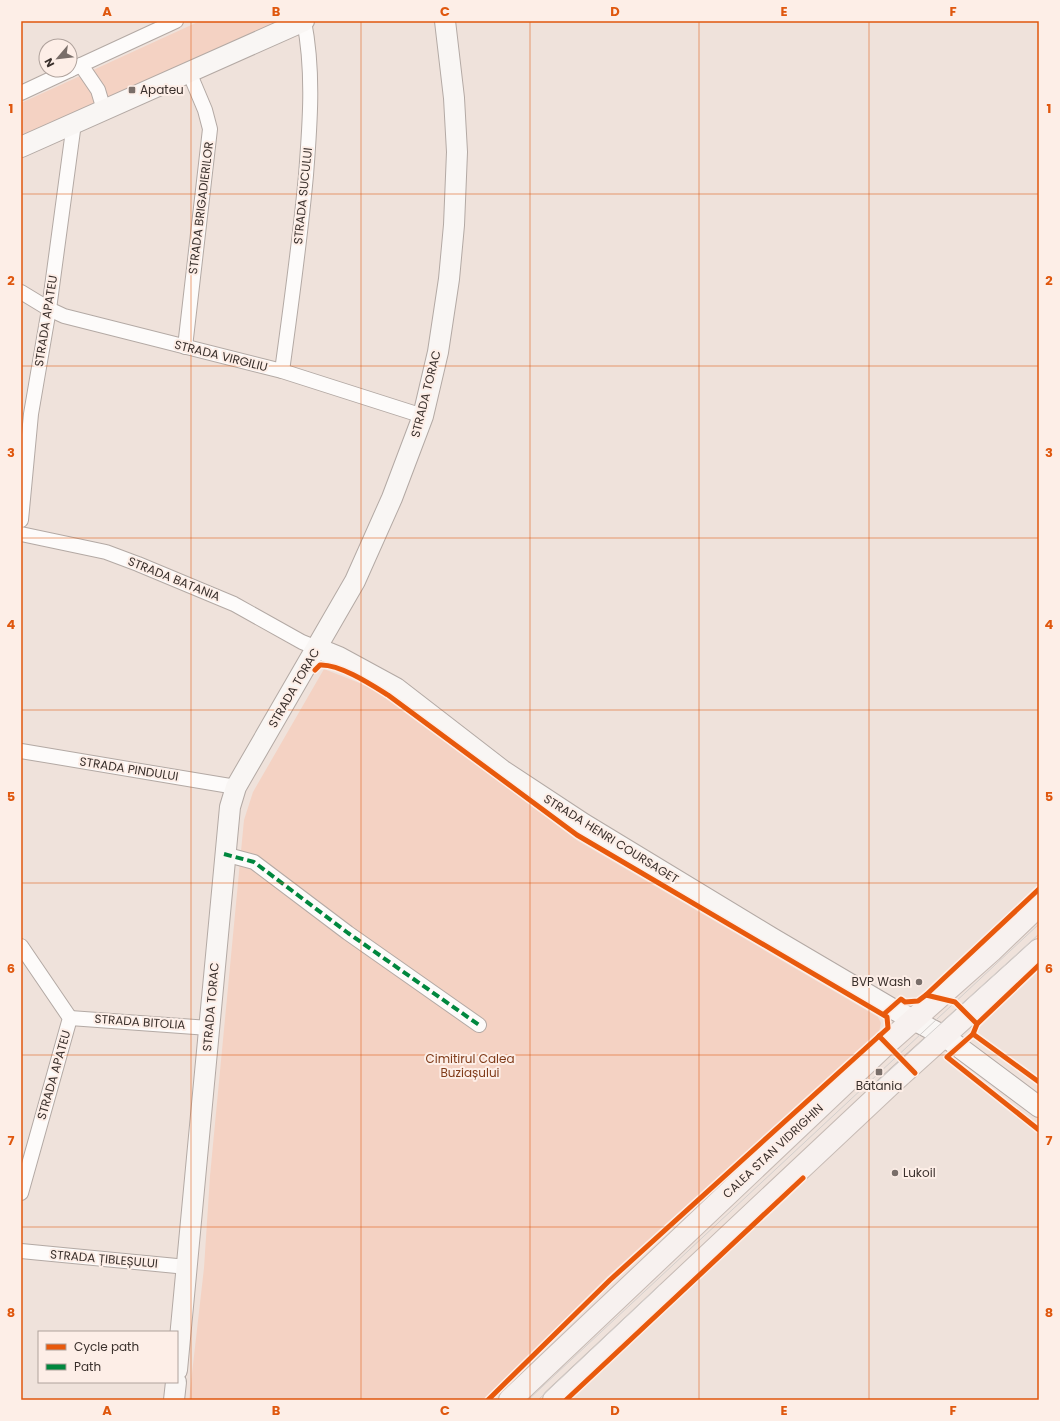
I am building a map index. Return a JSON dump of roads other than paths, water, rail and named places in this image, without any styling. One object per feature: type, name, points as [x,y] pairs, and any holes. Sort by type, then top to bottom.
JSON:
[{"type":"main road","name":"CALEA STAN VIDRIGHIN","points":[[510,1400],[913,1021],[1039,905]]},
{"type":"main road","points":[[554,1400],[944,1036],[1039,950]]},
{"type":"street","points":[[78,65],[155,25],[176,21]]},
{"type":"street","points":[[21,147],[304,21]]},
{"type":"street","name":"STRADA SUCULUI","points":[[282,371],[302,224],[310,134],[310,49],[304,21]]},
{"type":"street","name":"STRADA TORAC","points":[[178,1360],[224,854],[230,807],[236,786],[355,581],[392,498],[423,416],[438,352],[446,301],[454,225],[457,152],[454,98],[445,21]]},
{"type":"street","points":[[78,72],[98,90],[104,110]]},
{"type":"street","name":"STRADA BRIGADIERILOR","points":[[185,347],[210,128],[205,110],[189,72]]},
{"type":"street","points":[[21,92],[51,78]]},
{"type":"street","name":"STRADA APATEU","points":[[21,520],[26,413],[49,309],[74,123]]},
{"type":"street","name":"STRADA VIRGILIU","points":[[21,292],[64,316],[282,371],[423,416]]},
{"type":"street","name":"STRADA BATANIA","points":[[21,534],[106,552],[138,564],[234,604],[302,642],[317,648]]},
{"type":"street","name":"STRADA HENRI COURSAGET","points":[[317,648],[339,657],[396,688],[502,770],[584,824],[772,938],[913,1021],[944,1036],[1039,1107]]},
{"type":"street","name":"STRADA PINDULUI","points":[[21,751],[236,786]]},
{"type":"street","points":[[224,854],[254,862],[348,933],[479,1025]]},
{"type":"street","name":"STRADA APATEU","points":[[21,946],[70,1018],[21,1193]]},
{"type":"street","name":"STRADA BITOLIA","points":[[70,1018],[209,1028]]},
{"type":"street","name":"STRADA ȚIBLEȘULUI","points":[[21,1251],[187,1267]]},
{"type":"street","points":[[174,1400],[176,1383]]},
{"type":"tram line","points":[[528,1400],[1039,924]]},
{"type":"tram line","points":[[878,1081],[1039,934]]},
{"type":"tram line","points":[[538,1400],[660,1285]]},
{"type":"place","name":"Apateu","points":[[132,90]]},
{"type":"place","name":"BVP Wash","points":[[919,982]]},
{"type":"place","name":"Bătania","points":[[879,1072]]},
{"type":"place","name":"Lukoil","points":[[895,1173]]},
{"type":"park label","name":"Cimitirul Calea Buziașului","points":[[470,1066]]}]
